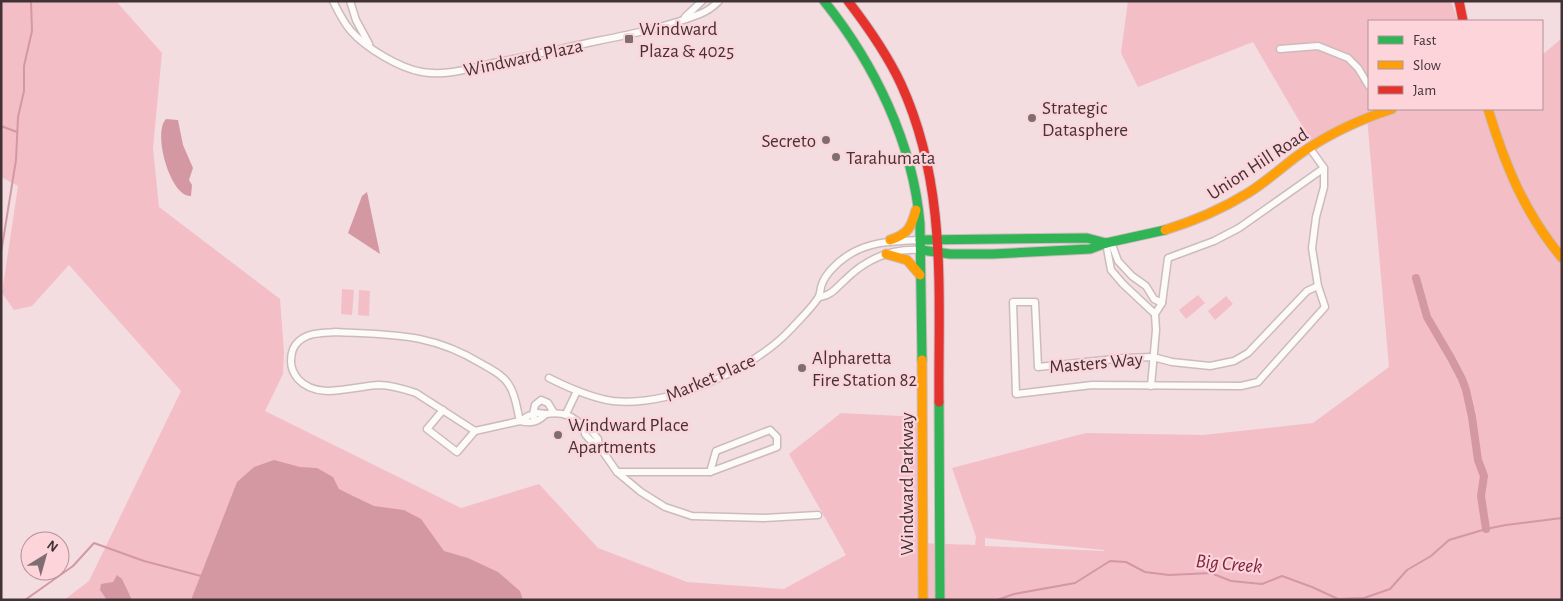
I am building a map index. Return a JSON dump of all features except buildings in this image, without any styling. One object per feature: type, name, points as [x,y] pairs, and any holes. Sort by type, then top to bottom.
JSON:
[{"type":"main road","name":"Windward Parkway","points":[[824,1],[858,44],[887,103],[906,156],[917,208],[920,240],[923,600]]},
{"type":"main road","name":"Windward Parkway","points":[[848,1],[885,55],[913,111],[929,165],[936,210],[938,240],[940,600]]},
{"type":"main road","points":[[1458,1],[1463,20]]},
{"type":"main road","name":"Union Hill Road","points":[[920,250],[959,254],[1090,249],[1109,242],[1164,231],[1192,221],[1229,204],[1250,192],[1309,147],[1349,124],[1384,110]]},
{"type":"main road","points":[[1488,110],[1504,162],[1521,201],[1533,222],[1562,258]]},
{"type":"main road","points":[[890,240],[903,236],[908,231],[917,208]]},
{"type":"main road","points":[[1046,238],[1048,252]]},
{"type":"main road","name":"Union Hill Road","points":[[920,240],[1087,238],[1109,242]]},
{"type":"main road","points":[[886,254],[907,260],[920,276]]},
{"type":"street","name":"Windward Plaza","points":[[333,1],[349,29],[359,39],[394,62],[420,71],[434,73],[454,72],[628,35],[702,14],[714,7],[718,1]]},
{"type":"street","name":"Windward Plaza","points":[[350,1],[356,20],[371,47]]},
{"type":"street","name":"Windward Plaza","points":[[679,22],[702,1]]},
{"type":"street","points":[[1280,49],[1318,46],[1348,58],[1358,68],[1368,84]]},
{"type":"street","points":[[1109,242],[1111,270],[1155,314],[1162,304],[1168,258],[1214,241],[1239,228],[1324,168],[1309,147]]},
{"type":"street","name":"Masters Way","points":[[1318,286],[1307,291],[1248,353],[1234,361],[1210,366],[1172,362],[1153,357],[1124,358],[1038,367],[1034,302],[1013,302],[1016,394],[1092,385],[1241,386],[1258,382],[1325,307],[1318,286],[1312,248],[1316,217],[1324,187],[1324,168]]},
{"type":"street","name":"Market Place","points":[[820,297],[824,280],[837,264],[863,247],[890,240],[920,240]]},
{"type":"street","points":[[1109,242],[1118,261],[1132,276],[1146,286],[1154,299],[1162,304]]},
{"type":"street","name":"Market Place","points":[[549,378],[577,391],[613,400],[655,400],[673,396],[695,388],[763,354],[784,336],[820,297],[832,293],[866,262],[906,249],[920,250]]},
{"type":"street","points":[[1111,270],[1118,261]]},
{"type":"street","name":"Masters Way","points":[[1151,386],[1155,314]]},
{"type":"street","points":[[475,431],[416,393],[388,386],[330,391],[308,387],[293,373],[291,356],[294,346],[300,339],[310,334],[336,332],[406,336],[437,342],[460,352],[506,380],[511,387],[520,421]]},
{"type":"street","points":[[566,414],[577,391]]},
{"type":"street","points":[[534,418],[535,405],[541,400],[548,403],[550,413]]},
{"type":"street","points":[[443,410],[427,429],[457,452],[475,431],[534,418],[538,413],[566,414],[590,429],[593,444],[598,446],[617,472],[641,492],[665,507],[692,516],[764,518],[818,515]]},
{"type":"street","points":[[617,472],[710,472],[777,446],[777,437],[770,430],[716,451],[710,472]]},
{"type":"shaded area","points":[[1,1],[116,1],[162,53],[153,148],[159,207],[280,299],[284,352],[283,374],[265,411],[461,508],[539,484],[598,548],[687,582],[784,589],[846,555],[789,454],[841,413],[921,417],[919,543],[975,545],[976,537],[952,468],[1086,433],[1203,435],[1313,423],[1389,367],[1367,118],[1314,146],[1253,42],[1138,87],[1121,53],[1128,1],[1451,1],[1458,20],[1368,20],[1368,110],[1543,110],[1543,54],[1562,38],[1562,600],[64,600],[89,581],[181,391],[69,265],[32,306],[14,310],[2,293],[18,186],[1,177]],"holes":[[[985,538],[1104,550],[985,546]]]},
{"type":"shaded area","points":[[166,119],[178,120],[183,145],[193,168],[189,180],[192,185],[191,196],[184,194],[177,187],[166,164],[161,137],[162,126]]},
{"type":"shaded area","points":[[367,192],[380,254],[348,233],[362,196]]},
{"type":"shaded area","points":[[342,289],[354,290],[352,315],[341,314]]},
{"type":"shaded area","points":[[359,290],[370,291],[369,316],[358,315]]},
{"type":"shaded area","points":[[1198,295],[1205,303],[1186,319],[1179,310]]},
{"type":"shaded area","points":[[1226,296],[1233,304],[1215,320],[1208,311]]},
{"type":"shaded area","points":[[274,460],[300,467],[317,468],[333,477],[339,489],[351,495],[374,506],[404,510],[421,519],[444,551],[468,558],[498,572],[520,591],[523,600],[191,600],[237,482],[254,467]]},
{"type":"shaded area","points":[[117,575],[122,579],[132,600],[107,600],[100,590],[101,584],[113,582]]},
{"type":"waterway","points":[[1,253],[16,160],[18,117],[24,91],[24,66],[32,31],[31,1]]},
{"type":"waterway","points":[[1,126],[17,132]]},
{"type":"waterway","points":[[1416,278],[1427,317],[1451,358],[1466,390],[1478,460],[1484,476],[1481,496],[1486,529]]},
{"type":"waterway","name":"Big Creek","points":[[997,600],[1014,594],[1075,583],[1110,561],[1126,562],[1145,572],[1169,575],[1211,573],[1231,581],[1262,584],[1282,576],[1338,599],[1364,598],[1390,589],[1407,570],[1431,556],[1449,540],[1506,525],[1562,518]]},
{"type":"waterway","points":[[25,600],[73,566],[94,543],[144,561],[201,576]]},
{"type":"traffic: fast","points":[[824,1],[842,25],[875,77],[900,134],[909,164],[920,224],[922,360]]},
{"type":"traffic: fast","points":[[921,250],[950,254],[993,254],[1090,249],[1106,243],[1165,230]]},
{"type":"traffic: fast","points":[[920,240],[1087,238],[1106,243]]},
{"type":"traffic: fast","points":[[939,402],[940,600]]},
{"type":"traffic: slow","points":[[1165,230],[1197,219],[1228,204],[1255,189],[1319,141],[1355,123],[1389,110]]},
{"type":"traffic: slow","points":[[1488,110],[1501,149],[1517,187],[1537,223],[1562,258]]},
{"type":"traffic: slow","points":[[890,240],[908,230],[916,210]]},
{"type":"traffic: slow","points":[[886,254],[907,260],[920,275]]},
{"type":"traffic: slow","points":[[922,360],[923,600]]},
{"type":"traffic: jam","points":[[848,1],[877,41],[901,84],[916,123],[927,162],[937,240],[939,280],[939,402]]},
{"type":"traffic: jam","points":[[1459,1],[1463,20]]},
{"type":"place","name":"Windward Plaza & 4025","points":[[629,39]]},
{"type":"place","name":"Strategic Datasphere","points":[[1032,118]]},
{"type":"place","name":"Secreto","points":[[826,140]]},
{"type":"place","name":"Tarahumata","points":[[836,157]]},
{"type":"place","name":"Alpharetta Fire Station 82","points":[[802,368]]},
{"type":"place","name":"Windward Place Apartments","points":[[558,435]]}]
